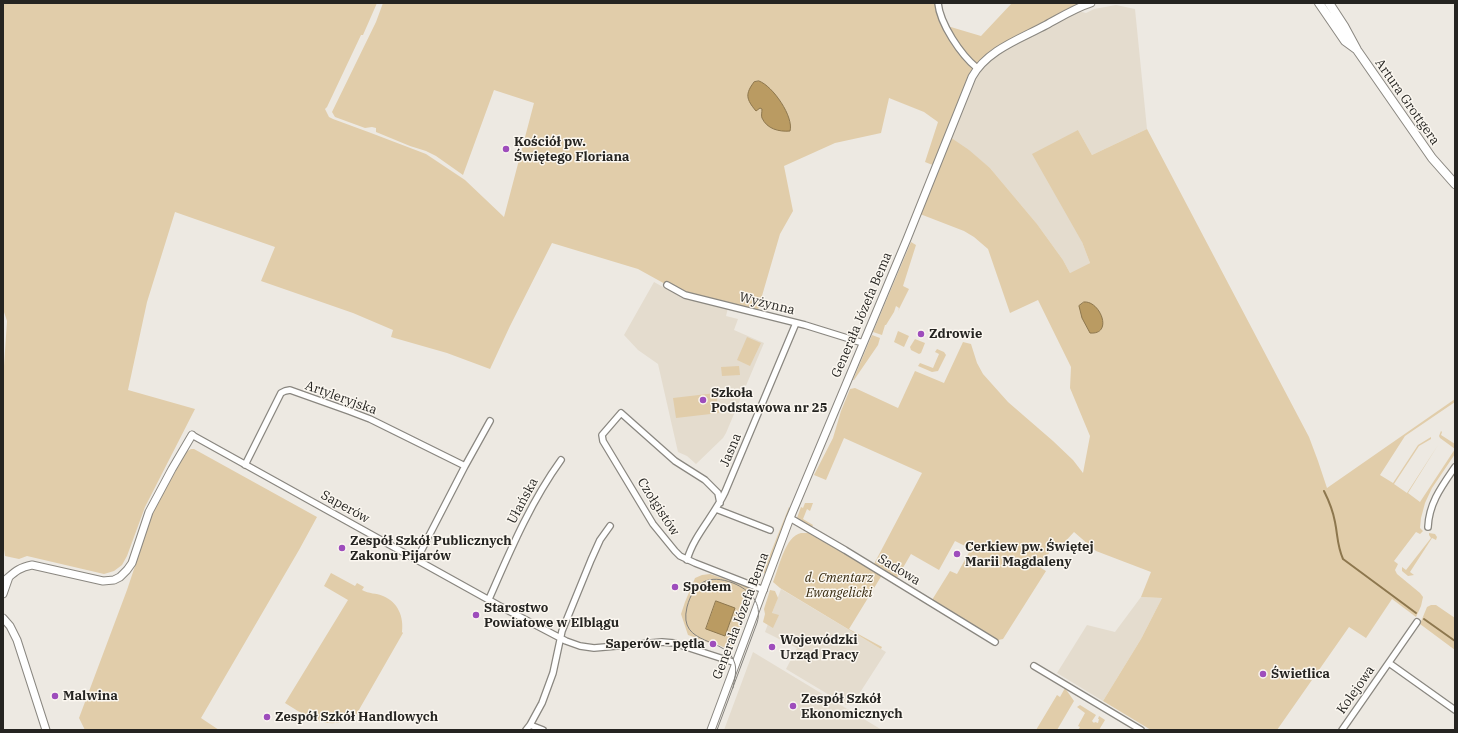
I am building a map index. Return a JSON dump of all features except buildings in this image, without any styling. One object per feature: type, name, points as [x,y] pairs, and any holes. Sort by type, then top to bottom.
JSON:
[{"type":"main road","name":"Artura Grottgera","points":[[1319,3],[1345,41],[1357,50]]},
{"type":"main road","name":"Artura Grottgera","points":[[1329,3],[1357,50],[1432,158],[1454,180]]},
{"type":"street","points":[[938,3],[941,16],[949,33],[965,55],[977,68],[1000,49],[1074,10],[1091,3]]},
{"type":"street","name":"Generała Józefa Bema","points":[[711,730],[790,518],[920,206],[964,95],[977,68]]},
{"type":"street","name":"Wyżynna","points":[[667,285],[685,295],[796,323],[863,343]]},
{"type":"street","name":"Jasna","points":[[687,560],[691,548],[720,503],[796,323]]},
{"type":"street","name":"Artyleryjska","points":[[245,465],[281,393],[290,390],[349,410],[370,419],[465,466]]},
{"type":"street","name":"Czołgistów","points":[[720,503],[718,493],[705,480],[675,461],[621,413],[615,418],[602,435],[603,441],[660,534],[675,551],[687,560],[764,590]]},
{"type":"street","points":[[417,559],[465,466],[490,422]]},
{"type":"street","points":[[3,582],[13,572],[24,566],[32,565],[102,581],[114,580],[123,574],[132,562],[149,512],[172,468],[192,435]]},
{"type":"street","name":"Saperów","points":[[192,435],[559,638],[580,646],[594,648],[662,642],[674,643],[736,663]]},
{"type":"street","name":"Ułańska","points":[[489,599],[530,510],[547,479],[561,460]]},
{"type":"street","points":[[1428,527],[1429,514],[1434,500],[1455,467]]},
{"type":"street","points":[[716,509],[770,530]]},
{"type":"street","name":"Sadowa","points":[[790,518],[832,542],[995,642]]},
{"type":"street","points":[[526,730],[540,708],[548,689],[559,650],[559,638],[600,540],[610,526]]},
{"type":"street","points":[[3,594],[9,577]]},
{"type":"street","points":[[3,618],[10,626],[19,646],[46,730]]},
{"type":"street","name":"Kolejowa","points":[[1342,730],[1417,622]]},
{"type":"street","points":[[3,627],[13,633]]},
{"type":"street","name":"Kolejowa","points":[[1389,663],[1455,710]]},
{"type":"street","points":[[1034,666],[1141,730]]},
{"type":"street","points":[[530,725],[543,730]]},
{"type":"shaded area","points":[[1116,5],[1135,9],[1147,129],[1092,155],[1078,130],[1082,242],[1090,263],[1070,273],[1063,260],[1037,224],[990,168],[950,137],[975,77],[986,63],[1000,53],[1078,11],[1086,13],[1094,9]]},
{"type":"shaded area","points":[[759,81],[765,84],[776,95],[786,110],[789,118],[790,131],[774,129],[767,125],[762,118],[762,109],[760,108],[756,111],[750,103],[748,96],[749,90],[754,82]]},
{"type":"shaded area","name":"Szkoła Podstawowa nr 25","points":[[654,282],[683,298],[728,308],[726,316],[738,319],[734,330],[764,343],[726,433],[723,438],[696,464],[687,456],[678,452],[658,364],[638,350],[624,335]]},
{"type":"shaded area","points":[[1084,302],[1095,306],[1099,311],[1103,324],[1101,329],[1097,332],[1090,333],[1082,318],[1079,306]]},
{"type":"shaded area","points":[[781,589],[886,652],[852,705],[846,705],[786,669],[797,648],[765,632]]},
{"type":"shaded area","points":[[1141,597],[1162,598],[1141,639],[1103,701],[1057,673],[1087,625],[1115,632]]},
{"type":"shaded area","points":[[716,601],[735,608],[725,636],[706,629]]},
{"type":"shaded area","points":[[753,652],[882,730],[724,730]]},
{"type":"green space","points":[[3,3],[377,3],[363,35],[361,35],[325,109],[329,117],[426,154],[465,180],[504,217],[534,103],[494,90],[463,175],[436,156],[426,151],[376,132],[376,128],[365,128],[335,117],[332,112],[376,22],[383,3],[938,3],[944,25],[981,36],[1012,3],[1083,3],[991,50],[974,66],[968,76],[935,166],[925,162],[938,122],[924,112],[889,98],[881,133],[835,143],[784,166],[793,211],[780,234],[757,313],[685,295],[638,269],[552,243],[490,369],[447,353],[391,337],[393,330],[353,313],[261,281],[275,247],[175,212],[147,302],[128,390],[195,409],[145,507],[127,556],[122,565],[114,571],[104,574],[27,556],[19,559],[5,556],[3,542],[3,381],[7,321],[3,309]]},
{"type":"green space","points":[[1147,129],[1309,437],[1327,488],[1455,399],[1455,402],[1405,436],[1380,475],[1393,483],[1418,445],[1431,437],[1431,439],[1419,446],[1394,484],[1407,493],[1438,445],[1408,493],[1420,502],[1455,449],[1455,454],[1432,488],[1425,503],[1420,528],[1423,531],[1420,534],[1416,532],[1394,561],[1398,564],[1395,570],[1397,574],[1423,597],[1416,617],[1392,599],[1366,638],[1349,627],[1277,730],[1151,730],[1103,701],[1141,639],[1162,598],[1141,597],[1151,572],[1096,551],[1074,532],[1062,545],[1050,551],[1041,568],[1046,571],[1003,639],[998,640],[932,600],[950,571],[957,574],[971,549],[955,541],[939,570],[911,554],[897,578],[874,564],[922,473],[844,438],[826,480],[814,475],[833,438],[841,411],[850,389],[855,388],[898,408],[915,371],[944,383],[963,342],[971,344],[977,363],[983,374],[1008,402],[1053,441],[1073,460],[1083,473],[1090,436],[1070,388],[1071,367],[1038,300],[1010,313],[988,249],[964,231],[920,214],[950,137],[969,150],[990,168],[1037,224],[1063,260],[1070,273],[1090,263],[1082,242],[1032,154],[1078,130],[1092,155]]},
{"type":"green space","points":[[911,242],[916,245],[903,286],[909,289],[898,311],[899,308],[896,306],[894,312],[885,325],[882,335],[873,332]]},
{"type":"green space","points":[[898,331],[909,336],[904,347],[894,342]]},
{"type":"green space","points":[[872,335],[880,338],[878,345],[853,380]]},
{"type":"green space","points":[[747,337],[761,343],[750,366],[737,360]]},
{"type":"green space","points":[[915,339],[925,343],[921,353],[919,354],[911,350],[910,347]]},
{"type":"green space","points":[[937,349],[944,352],[946,355],[938,371],[932,372],[918,366],[920,363],[933,368],[939,354],[935,352]]},
{"type":"green space","points":[[739,366],[740,375],[722,376],[721,367]]},
{"type":"green space","points":[[716,393],[719,413],[676,418],[673,398]]},
{"type":"green space","points":[[1441,431],[1441,435],[1455,444],[1455,449],[1440,438],[1439,436]]},
{"type":"green space","points":[[194,449],[317,517],[201,718],[219,730],[85,730],[79,718],[127,590],[153,512],[186,452]]},
{"type":"green space","points":[[805,503],[813,503],[810,511],[807,509],[803,519],[813,525],[812,527],[797,518],[801,507],[803,508]]},
{"type":"green space","points":[[789,507],[790,509],[765,574],[763,572]]},
{"type":"green space","name":"d. Cmentarz Ewangelicki","points":[[808,533],[882,575],[849,629],[882,647],[881,649],[780,588],[773,582],[787,546],[795,535]]},
{"type":"green space","points":[[1429,533],[1435,534],[1437,537],[1436,540],[1432,538],[1410,572],[1414,575],[1408,576],[1402,571],[1402,567],[1406,570],[1431,538]]},
{"type":"green space","points":[[331,573],[355,586],[357,583],[364,587],[362,590],[383,596],[393,602],[401,616],[403,633],[356,715],[338,723],[329,723],[311,718],[285,703],[348,600],[324,586]]},
{"type":"green space","points":[[710,574],[754,589],[735,645],[730,650],[712,642],[711,644],[688,635],[681,614],[695,578]]},
{"type":"green space","points":[[770,590],[775,591],[778,598],[772,613],[779,615],[773,628],[763,622],[765,614],[764,609]]},
{"type":"green space","points":[[1436,605],[1455,618],[1455,650],[1420,624],[1427,607]]},
{"type":"green space","points":[[1065,688],[1074,701],[1057,730],[1036,730],[1057,695],[1060,697]]},
{"type":"green space","points":[[1080,705],[1096,715],[1092,721],[1094,723],[1098,723],[1099,716],[1105,720],[1099,730],[1078,730],[1080,727],[1078,726],[1085,713],[1077,707]]},
{"type":"waterway","points":[[1324,491],[1333,514],[1343,559],[1416,613]]},
{"type":"waterway","points":[[1424,619],[1455,641]]},
{"type":"tram line","points":[[717,730],[757,623],[758,609],[754,598],[745,589],[724,580],[710,580],[698,586],[694,591],[687,607],[686,620],[689,629],[696,635],[723,649],[731,655],[736,667],[736,673],[733,685],[733,688]]},
{"type":"place","name":"Kościół pw. Świętego Floriana","points":[[506,149]]},
{"type":"place","name":"Zdrowie","points":[[921,334]]},
{"type":"place","name":"Szkoła Podstawowa nr 25","points":[[703,400]]},
{"type":"place","name":"Zespół Szkół Publicznych Zakonu Pijarów","points":[[342,548]]},
{"type":"place","name":"Cerkiew pw. Świętej Marii Magdaleny","points":[[957,554]]},
{"type":"place","name":"Społem","points":[[675,587]]},
{"type":"place","name":"Starostwo Powiatowe w Elblągu","points":[[476,615]]},
{"type":"place","name":"Saperów - pętla","points":[[713,644]]},
{"type":"place","name":"Wojewódzki Urząd Pracy","points":[[772,647]]},
{"type":"place","name":"Świetlica","points":[[1263,674]]},
{"type":"place","name":"Malwina","points":[[55,696]]},
{"type":"place","name":"Zespół Szkół Ekonomicznych","points":[[793,706]]},
{"type":"place","name":"Zespół Szkół Handlowych","points":[[267,717]]}]
